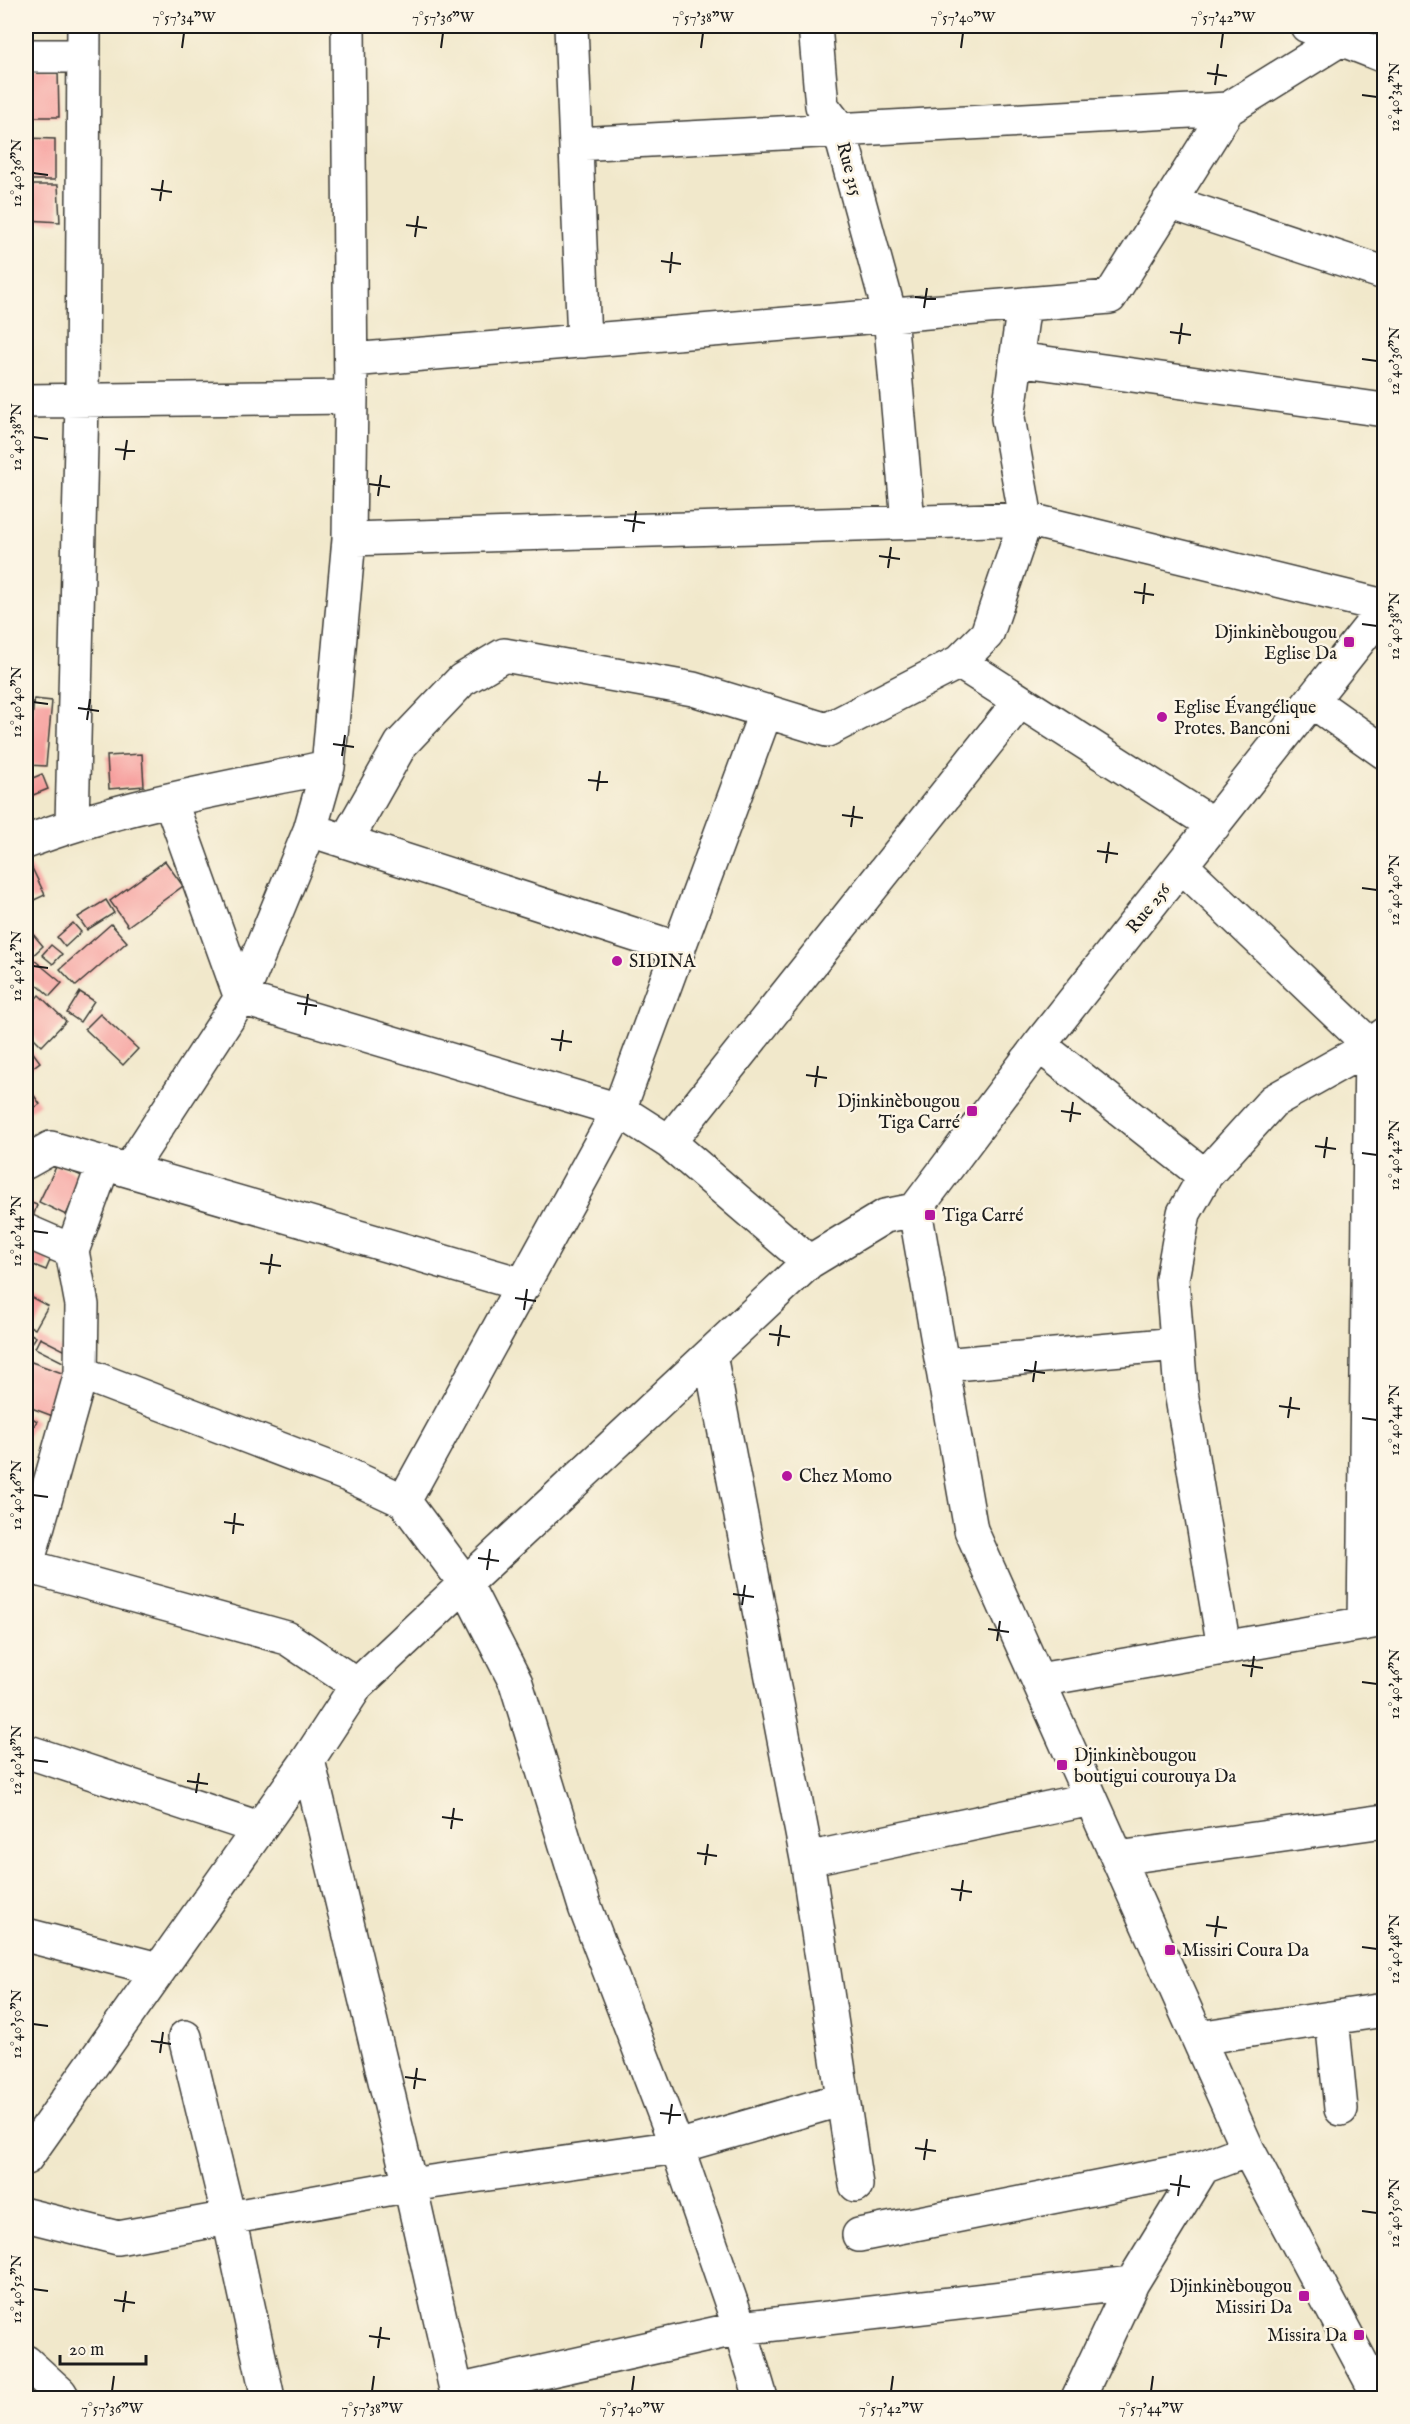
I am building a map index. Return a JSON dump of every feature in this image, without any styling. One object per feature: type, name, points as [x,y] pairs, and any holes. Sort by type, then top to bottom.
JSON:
[{"type":"street","points":[[348,26],[351,360],[349,538],[328,766],[310,830],[241,998],[117,1166],[72,1251],[82,1305],[81,1373],[26,1567],[286,1638],[357,1685]]},
{"type":"street","points":[[571,26],[584,340]]},
{"type":"street","name":"Rue 315","points":[[815,26],[822,106],[839,128],[890,315],[908,522]]},
{"type":"street","points":[[1308,26],[1344,32],[1384,56]]},
{"type":"street","points":[[351,360],[1110,297],[1228,109],[1344,32]]},
{"type":"street","points":[[26,56],[84,41],[82,402],[72,824]]},
{"type":"street","points":[[576,144],[839,128],[1228,109]]},
{"type":"street","points":[[1169,202],[1384,273]]},
{"type":"street","points":[[346,842],[401,744],[462,680],[504,656],[693,689],[827,730],[959,662],[987,634],[1026,519],[1008,418],[1024,304]]},
{"type":"street","points":[[1017,359],[1384,410]]},
{"type":"street","points":[[26,401],[351,397]]},
{"type":"street","points":[[349,538],[1026,519],[1384,607]]},
{"type":"street","name":"Rue 256","points":[[915,1210],[1038,1045],[1182,866],[1384,607]]},
{"type":"street","points":[[959,662],[1214,825]]},
{"type":"street","points":[[669,1142],[1020,701]]},
{"type":"street","points":[[1312,701],[1384,752]]},
{"type":"street","points":[[404,1501],[619,1110],[766,711]]},
{"type":"street","points":[[26,842],[72,824],[328,766]]},
{"type":"street","points":[[170,800],[241,998]]},
{"type":"street","points":[[310,830],[678,949]]},
{"type":"street","points":[[1039,1680],[1375,1622],[1378,1040],[1182,866]]},
{"type":"street","points":[[241,998],[619,1110],[669,1142],[809,1262]]},
{"type":"street","points":[[1224,1648],[1181,1392],[1172,1279],[1184,1212],[1205,1176],[1273,1101],[1378,1040]]},
{"type":"street","points":[[1038,1045],[1205,1176]]},
{"type":"street","points":[[26,1162],[51,1148],[524,1285]]},
{"type":"street","points":[[32,2140],[260,1828],[357,1685],[809,1262],[885,1216],[915,1210],[971,1530],[1248,2150],[1380,2398]]},
{"type":"street","points":[[26,1231],[72,1251]]},
{"type":"street","points":[[943,1365],[1177,1344]]},
{"type":"street","points":[[710,1355],[807,1859],[856,2185]]},
{"type":"street","points":[[81,1373],[348,1475],[404,1501],[465,1583],[516,1683],[585,1907],[677,2147],[740,2328],[761,2398]]},
{"type":"street","points":[[26,1751],[260,1828]]},
{"type":"street","points":[[308,1760],[410,2185],[457,2395],[740,2328],[1132,2283]]},
{"type":"street","points":[[807,1859],[1091,1798]]},
{"type":"street","points":[[1118,1858],[1384,1821]]},
{"type":"street","points":[[26,1935],[158,1969]]},
{"type":"street","points":[[1198,2038],[1384,2010]]},
{"type":"street","points":[[1332,2018],[1341,2109]]},
{"type":"street","points":[[185,2037],[229,2218],[268,2398]]},
{"type":"street","points":[[26,2216],[118,2238],[410,2185],[677,2147],[843,2099]]},
{"type":"street","points":[[859,2235],[1203,2167],[1248,2150]]},
{"type":"street","points":[[1078,2398],[1132,2283],[1203,2167]]},
{"type":"street","points":[[26,2362],[63,2398]]},
{"type":"building","points":[[26,70],[58,70],[59,117],[26,117]]},
{"type":"building","points":[[26,138],[55,139],[55,180],[26,180]]},
{"type":"building","points":[[26,185],[58,185],[60,222],[27,220]]},
{"type":"building","points":[[34,699],[52,701],[46,766],[28,765]]},
{"type":"building","points":[[142,754],[144,786],[109,789],[107,756]]},
{"type":"building","points":[[42,774],[48,789],[26,798],[26,781]]},
{"type":"building","points":[[165,861],[183,886],[128,926],[110,901]]},
{"type":"building","points":[[31,866],[45,895],[32,901],[26,888],[26,868]]},
{"type":"building","points":[[106,900],[114,913],[87,930],[78,917]]},
{"type":"building","points":[[73,923],[81,932],[65,947],[57,937]]},
{"type":"building","points":[[111,924],[127,942],[76,986],[60,969]]},
{"type":"building","points":[[26,926],[43,946],[26,962]]},
{"type":"building","points":[[51,945],[62,954],[53,964],[42,955]]},
{"type":"building","points":[[33,959],[62,983],[50,996],[26,975],[26,969]]},
{"type":"building","points":[[80,992],[94,1001],[80,1022],[67,1013]]},
{"type":"building","points":[[39,995],[66,1021],[42,1046],[26,1030],[26,1009]]},
{"type":"building","points":[[100,1014],[138,1049],[123,1065],[85,1029]]},
{"type":"building","points":[[26,1043],[40,1062],[28,1071],[26,1068]]},
{"type":"building","points":[[26,1084],[40,1104],[30,1111],[26,1106]]},
{"type":"building","points":[[57,1165],[84,1177],[66,1215],[39,1202]]},
{"type":"building","points":[[26,1201],[37,1205],[32,1220],[26,1217]]},
{"type":"building","points":[[26,1248],[51,1258],[46,1270],[26,1262]]},
{"type":"building","points":[[27,1295],[48,1306],[35,1329],[26,1324]]},
{"type":"building","points":[[26,1331],[36,1337],[32,1343],[26,1340]]},
{"type":"building","points":[[40,1338],[70,1353],[65,1363],[35,1348]]},
{"type":"building","points":[[26,1360],[73,1377],[58,1418],[26,1406]]},
{"type":"building","points":[[26,1414],[37,1421],[26,1439]]},
{"type":"building","points":[[26,1479],[31,1480],[28,1491],[26,1490]]},
{"type":"place","name":"Djinkinèbougou Eglise Da","points":[[1349,642]]},
{"type":"place","name":"Eglise Évangélique Protes. Banconi","points":[[1162,717]]},
{"type":"place","name":"SIDINA","points":[[617,961]]},
{"type":"place","name":"Djinkinèbougou Tiga Carré","points":[[972,1111]]},
{"type":"place","name":"Tiga Carré","points":[[930,1215]]},
{"type":"place","name":"Chez Momo","points":[[787,1476]]},
{"type":"place","name":"Djinkinèbougou boutigui courouya Da","points":[[1062,1765]]},
{"type":"place","name":"Missiri Coura Da","points":[[1170,1950]]},
{"type":"place","name":"Djinkinèbougou Missiri Da","points":[[1304,2296]]},
{"type":"place","name":"Missira Da","points":[[1359,2335]]}]
